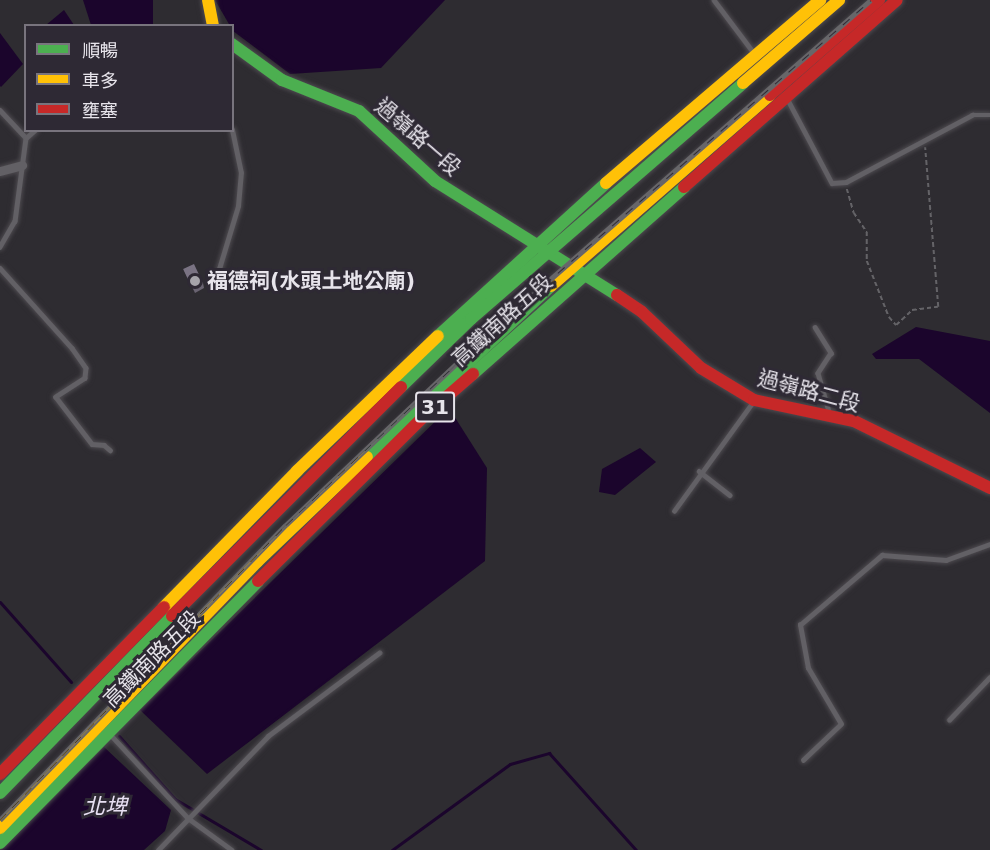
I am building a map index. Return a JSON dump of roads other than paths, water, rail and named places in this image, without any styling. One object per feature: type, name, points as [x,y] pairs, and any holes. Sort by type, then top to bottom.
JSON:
[{"type":"main road","points":[[208,0],[213,24]]},
{"type":"main road","name":"高鐵南路五段","points":[[0,774],[222,545],[535,244],[820,0]]},
{"type":"main road","name":"高鐵南路五段","points":[[0,793],[277,508],[471,319],[839,0]]},
{"type":"main road","points":[[880,6],[892,0]]},
{"type":"main road","name":"高鐵南路五段","points":[[0,843],[107,731],[421,419],[706,150],[880,6],[897,0]]},
{"type":"main road","name":"高鐵南路五段","points":[[0,828],[208,611],[493,337],[580,269],[755,122],[880,6]]},
{"type":"main road","name":"過嶺路一段","points":[[234,45],[282,80],[359,111],[435,181],[547,252],[580,269]]},
{"type":"main road","points":[[706,150],[755,122]]},
{"type":"main road","name":"過嶺路二段","points":[[580,269],[642,312],[701,368],[754,400],[854,421],[990,488]]},
{"type":"main road","points":[[222,545],[277,508]]},
{"type":"main road","points":[[179,659],[208,611]]},
{"type":"street","points":[[0,171],[22,165]]},
{"type":"lane","points":[[714,0],[755,54]]},
{"type":"lane","points":[[786,95],[832,183],[846,182],[972,115],[990,115]]},
{"type":"lane","points":[[0,110],[26,138]]},
{"type":"lane","points":[[0,247],[15,221],[26,138],[33,132]]},
{"type":"lane","points":[[219,269],[238,206],[241,173],[232,132]]},
{"type":"lane","points":[[0,268],[86,368],[85,378],[56,398],[92,444],[110,450]]},
{"type":"lane","points":[[815,327],[831,353],[818,374],[830,416]]},
{"type":"lane","points":[[674,511],[699,471],[754,400]]},
{"type":"lane","points":[[699,471],[730,495]]},
{"type":"lane","points":[[803,760],[841,724],[808,668],[800,625],[882,555],[946,560],[990,544]]},
{"type":"lane","points":[[158,850],[268,736],[379,653]]},
{"type":"lane","points":[[949,720],[990,677]]},
{"type":"lane","points":[[107,731],[190,816],[232,850]]},
{"type":"water","points":[[83,0],[153,0],[153,24],[91,24]]},
{"type":"water","points":[[215,0],[445,0],[381,68],[290,74],[234,32],[234,24],[229,24]]},
{"type":"water","points":[[64,10],[73,24],[47,24]]},
{"type":"water","points":[[0,33],[23,64],[1,87],[0,86]]},
{"type":"water","points":[[916,327],[990,341],[990,413],[919,359],[876,359],[872,354]]},
{"type":"water","points":[[449,408],[487,468],[485,561],[207,774],[140,710]]},
{"type":"water","points":[[640,448],[656,462],[615,495],[599,492],[602,469]]},
{"type":"water","name":"北埤","points":[[104,747],[171,810],[165,831],[144,850],[1,850]]},
{"type":"waterway","points":[[0,602],[71,682]]},
{"type":"waterway","points":[[119,736],[175,799],[261,850]]},
{"type":"waterway","points":[[392,850],[510,764],[549,753],[636,850]]},
{"type":"railway","points":[[0,820],[286,525],[490,332],[871,0]]},
{"type":"place","name":"福德祠(水頭土地公廟)","points":[[195,281]]}]
